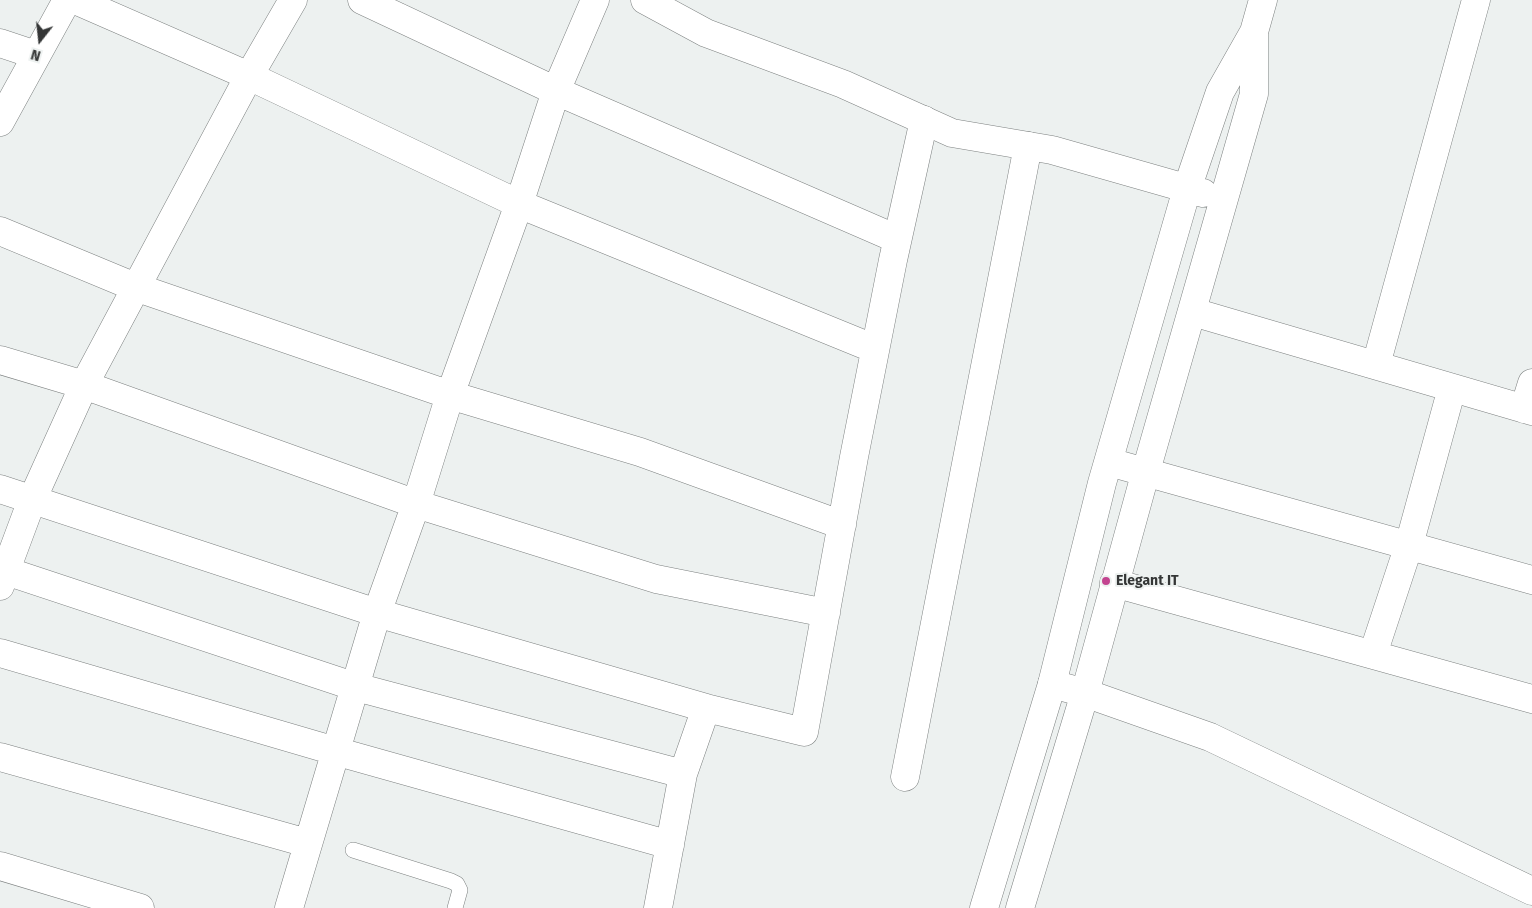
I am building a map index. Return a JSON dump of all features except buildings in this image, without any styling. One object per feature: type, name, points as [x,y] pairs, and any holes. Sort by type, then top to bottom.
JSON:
[{"type":"street","points":[[0,122],[67,0]]},
{"type":"street","points":[[75,0],[249,76],[519,204],[875,349]]},
{"type":"street","points":[[293,0],[249,76],[84,385],[32,500],[2,575],[356,687],[683,774]]},
{"type":"street","points":[[362,0],[556,91],[897,239]]},
{"type":"street","points":[[289,908],[306,843],[378,613],[416,504],[450,394],[519,204],[556,91],[595,0]]},
{"type":"street","points":[[645,0],[706,33],[844,84],[952,133],[1052,150],[1224,198]]},
{"type":"street","points":[[984,908],[1052,684],[1109,462],[1187,189],[1220,92],[1254,32],[1263,0]]},
{"type":"street","points":[[1376,365],[1476,0]]},
{"type":"street","points":[[1027,906],[1114,583],[1254,94],[1254,32]]},
{"type":"street","points":[[0,43],[36,55]]},
{"type":"street","points":[[0,489],[378,613],[706,708],[804,732],[875,349],[897,239],[924,120]]},
{"type":"street","points":[[905,777],[1028,146]]},
{"type":"street","points":[[0,232],[135,287],[450,394],[640,452],[842,525]]},
{"type":"street","points":[[1193,312],[1452,388],[1529,401]]},
{"type":"street","points":[[0,360],[84,385],[416,504],[656,579],[826,612]]},
{"type":"street","points":[[1373,654],[1409,545],[1452,388]]},
{"type":"street","points":[[1109,462],[1532,580]]},
{"type":"street","points":[[1114,583],[1532,699]]},
{"type":"street","points":[[0,653],[335,751],[670,844]]},
{"type":"street","points":[[1052,684],[1085,693],[1210,737],[1532,891]]},
{"type":"street","points":[[658,908],[683,774],[706,708]]},
{"type":"street","points":[[0,757],[306,843]]},
{"type":"street","points":[[0,866],[140,908]]},
{"type":"lane","points":[[353,850],[452,881],[457,884],[460,890],[455,908]]},
{"type":"place","name":"Elegant IT","points":[[1106,581]]}]
